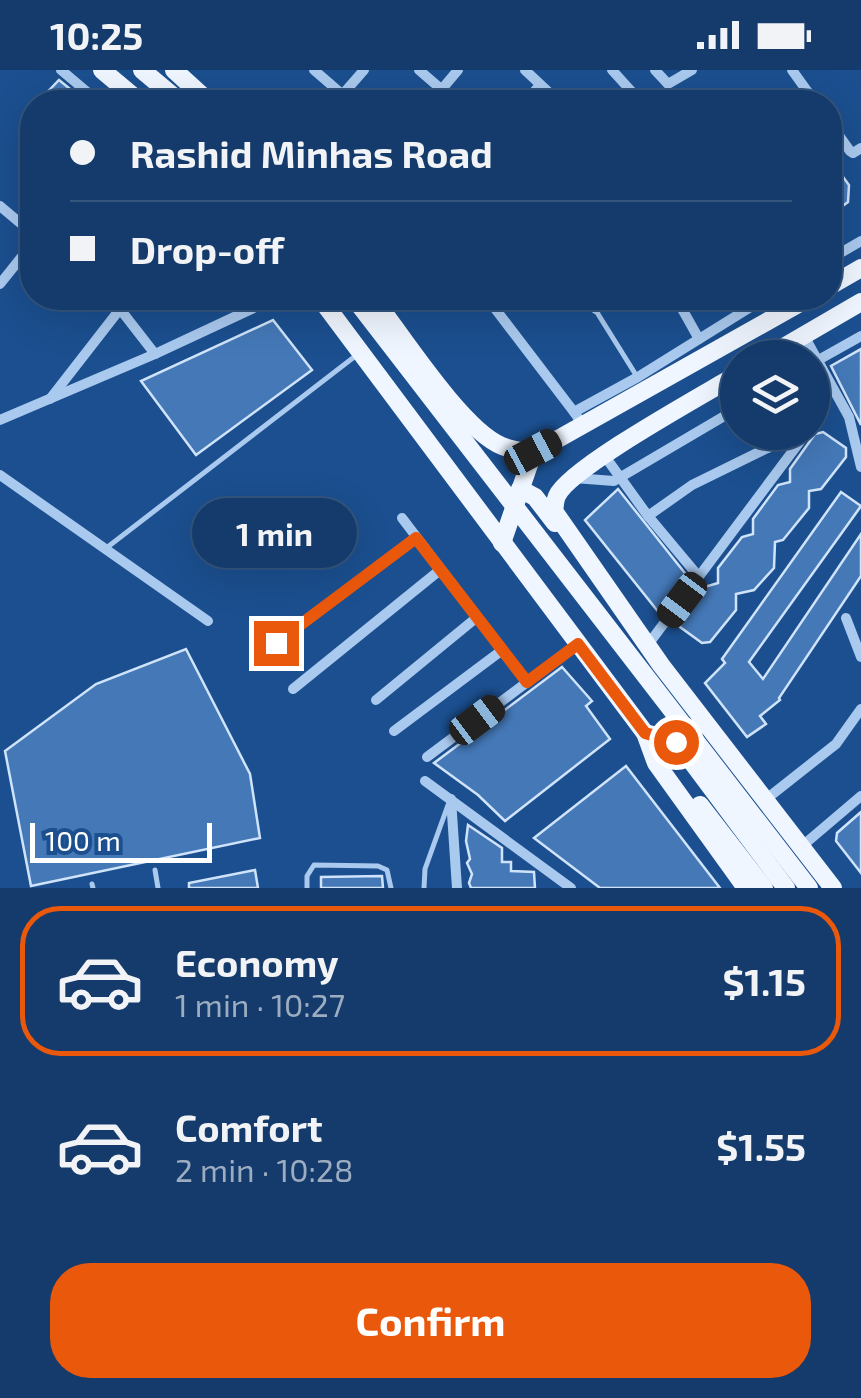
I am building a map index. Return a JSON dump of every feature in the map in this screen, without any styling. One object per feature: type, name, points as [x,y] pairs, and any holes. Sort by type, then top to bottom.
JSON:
[{"type":"main road","points":[[102,70],[126,90]]},
{"type":"main road","points":[[142,70],[166,90]]},
{"type":"main road","points":[[174,70],[196,90]]},
{"type":"main road","points":[[794,340],[861,302]]},
{"type":"main road","points":[[329,310],[764,888]]},
{"type":"main road","points":[[363,310],[809,888]]},
{"type":"main road","points":[[383,310],[460,411],[500,446],[533,452]]},
{"type":"main road","points":[[502,543],[533,452],[695,348],[782,310]]},
{"type":"main road","points":[[720,385],[572,478],[557,496],[554,511],[647,646],[832,888]]},
{"type":"main road","points":[[422,435],[460,411]]},
{"type":"main road","points":[[520,490],[534,497],[599,577]]},
{"type":"main road","points":[[645,733],[656,763],[746,888]]},
{"type":"main road","points":[[645,733],[676,742],[786,888]]},
{"type":"street","points":[[61,70],[85,90]]},
{"type":"street","points":[[314,70],[333,90]]},
{"type":"street","points":[[419,70],[442,90],[458,70]]},
{"type":"street","points":[[525,70],[546,90]]},
{"type":"street","points":[[612,70],[630,90]]},
{"type":"street","points":[[656,70],[668,84],[692,70]]},
{"type":"street","points":[[536,90],[540,85]]},
{"type":"street","points":[[842,140],[853,153],[861,148]]},
{"type":"street","points":[[0,206],[20,223]]},
{"type":"street","points":[[0,284],[20,259]]},
{"type":"street","points":[[50,400],[119,310]]},
{"type":"street","points":[[121,310],[156,354]]},
{"type":"street","points":[[0,420],[250,310]]},
{"type":"street","points":[[496,310],[579,419],[638,377],[695,348],[748,310]]},
{"type":"street","points":[[681,310],[695,348]]},
{"type":"street","points":[[803,334],[806,340]]},
{"type":"street","points":[[830,354],[861,336]]},
{"type":"street","points":[[830,386],[849,417],[861,467]]},
{"type":"street","points":[[572,478],[614,482],[720,419]]},
{"type":"street","points":[[648,516],[692,485],[764,450]]},
{"type":"street","points":[[647,646],[791,450]]},
{"type":"street","points":[[604,456],[698,578]]},
{"type":"street","points":[[0,474],[208,622]]},
{"type":"street","points":[[402,518],[527,682]]},
{"type":"street","points":[[276,643],[416,538]]},
{"type":"street","points":[[293,689],[440,570]]},
{"type":"street","points":[[376,700],[476,618]]},
{"type":"street","points":[[846,618],[861,657]]},
{"type":"street","points":[[427,757],[578,644]]},
{"type":"street","points":[[394,730],[501,651]]},
{"type":"street","points":[[765,800],[836,744],[861,710]]},
{"type":"street","points":[[426,782],[571,888]]},
{"type":"street","points":[[801,847],[861,796]]},
{"type":"street","points":[[451,798],[458,888]]},
{"type":"lane","points":[[597,310],[638,377]]},
{"type":"lane","points":[[104,551],[360,352]]},
{"type":"lane","points":[[424,888],[425,868],[451,798]]},
{"type":"lane","points":[[307,888],[307,876],[314,865],[378,866],[387,870],[391,888]]},
{"type":"lane","points":[[155,870],[158,888]]},
{"type":"building","points":[[59,80],[71,90],[49,90]]},
{"type":"building","points":[[842,175],[849,185],[848,202],[842,206]]},
{"type":"building","points":[[273,320],[312,370],[196,455],[141,381]]},
{"type":"building","points":[[861,349],[861,425],[831,366]]},
{"type":"building","points":[[830,437],[846,448],[846,457],[821,489],[809,491],[809,508],[783,540],[775,542],[774,568],[754,590],[736,594],[736,610],[710,642],[702,643],[680,627],[680,617],[701,588],[718,583],[718,568],[742,537],[753,534],[753,519],[778,485],[790,482],[790,469],[804,450],[830,450]]},
{"type":"building","points":[[618,489],[688,577],[660,614],[585,520]]},
{"type":"building","points":[[841,492],[861,506],[749,662],[763,679],[861,534],[861,576],[780,700],[760,716],[766,724],[747,737],[705,683],[725,663],[722,659]]},
{"type":"building","points":[[186,649],[250,774],[260,838],[31,886],[5,751],[96,684]]},
{"type":"building","points":[[562,667],[592,701],[586,706],[610,739],[505,821],[478,795],[434,763]]},
{"type":"building","points":[[626,766],[720,888],[600,888],[534,838]]},
{"type":"building","points":[[861,812],[861,873],[836,841],[837,833]]},
{"type":"building","points":[[468,825],[502,848],[502,862],[511,862],[511,871],[534,872],[535,888],[471,888]]},
{"type":"building","points":[[255,870],[258,888],[189,888],[189,883]]},
{"type":"building","points":[[382,876],[383,888],[321,888],[321,877]]},
{"type":"route","points":[[276,643],[416,538],[527,682],[578,644],[645,733],[676,742]]}]
